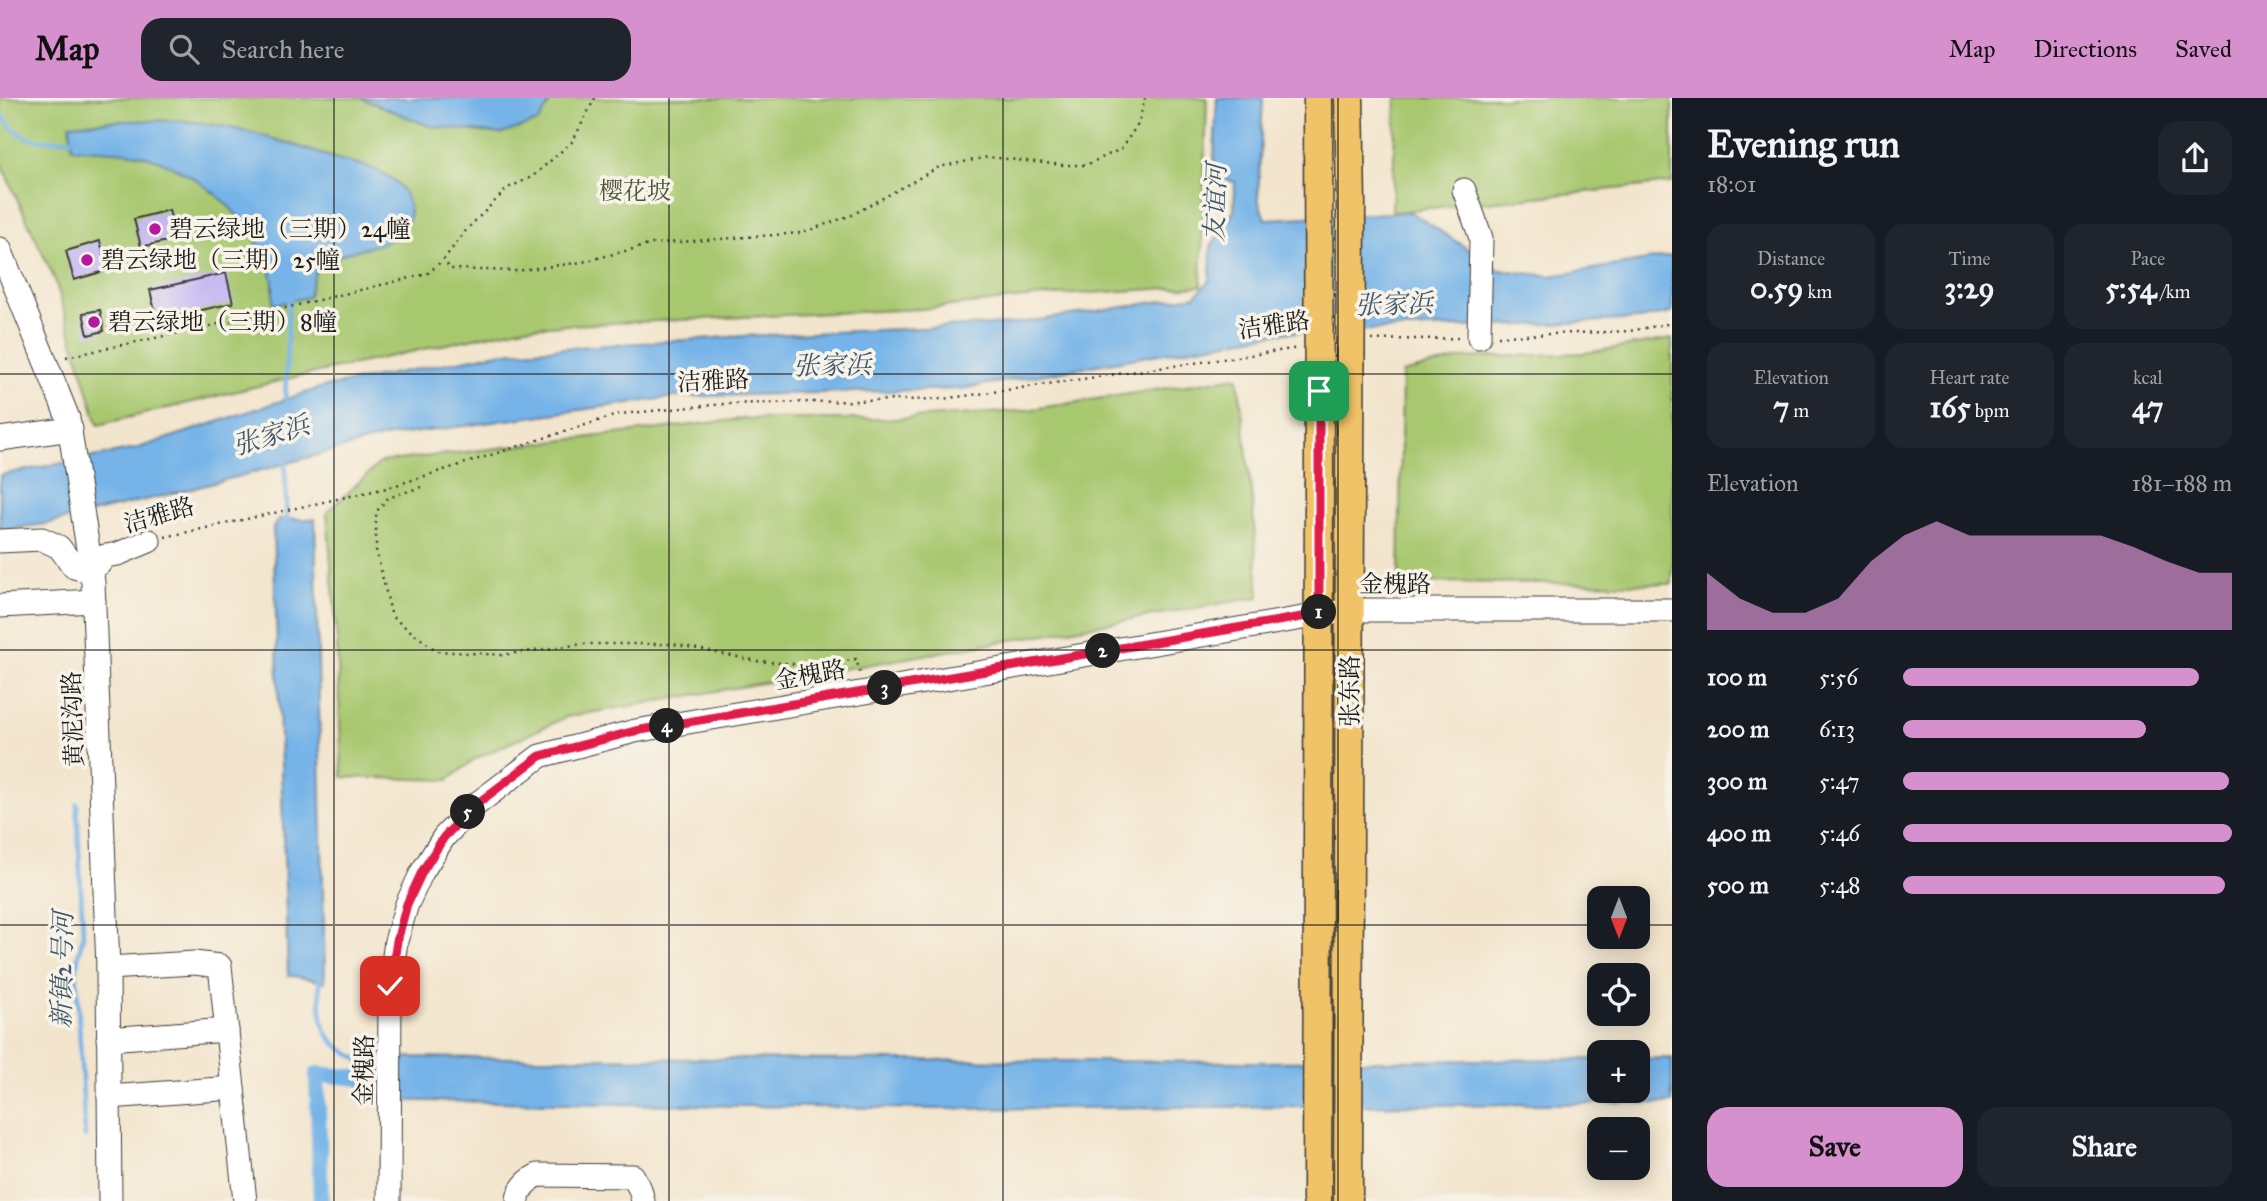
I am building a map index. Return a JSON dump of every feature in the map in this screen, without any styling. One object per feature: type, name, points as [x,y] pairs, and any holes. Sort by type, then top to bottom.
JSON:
[{"type":"main road","name":"张东路","points":[[1317,1193],[1318,98]]},
{"type":"main road","name":"张东路","points":[[1348,1193],[1349,98]]},
{"type":"street","points":[[1464,190],[1479,227],[1479,332]]},
{"type":"street","name":"黄泥沟路","points":[[0,249],[65,408],[71,429],[91,568],[107,968],[110,1201]]},
{"type":"street","points":[[0,439],[71,429]]},
{"type":"street","points":[[0,541],[42,539],[60,547],[74,567],[91,568]]},
{"type":"street","name":"洁雅路","points":[[91,568],[99,564],[105,556],[118,554],[149,541]]},
{"type":"street","points":[[0,606],[94,601]]},
{"type":"street","name":"金槐路","points":[[389,1201],[390,986],[397,941],[407,904],[422,872],[444,837],[474,806],[540,756],[635,731],[1350,610],[1672,610]]},
{"type":"street","points":[[107,968],[194,963],[220,966],[245,1201]]},
{"type":"street","points":[[108,1039],[227,1031]]},
{"type":"street","points":[[109,1097],[233,1088]]},
{"type":"street","points":[[518,1201],[518,1195],[528,1180],[538,1175],[633,1176],[643,1201]]},
{"type":"path","points":[[66,357],[427,274],[508,188],[532,177],[573,141],[595,98]]},
{"type":"path","points":[[444,258],[450,269],[515,271],[583,262],[652,244],[801,233],[852,215],[939,167],[988,157],[1063,165],[1086,164],[1121,149],[1138,124],[1145,98]]},
{"type":"path","points":[[1363,341],[1479,332],[1630,331],[1672,323]]},
{"type":"path","name":"洁雅路","points":[[149,541],[387,488],[620,414],[724,404],[943,399],[1310,346]]},
{"type":"path","points":[[421,487],[388,498],[376,512],[376,550],[392,617],[436,651],[502,655],[582,644],[673,644],[757,661],[821,666],[856,659],[865,691]]},
{"type":"green space","name":"樱花坡","points":[[0,98],[1207,98],[1201,286],[1043,296],[922,309],[525,327],[291,378],[98,425],[55,280],[0,162]]},
{"type":"green space","points":[[1396,98],[1672,98],[1672,183],[1392,212]]},
{"type":"green space","points":[[1672,339],[1672,584],[1399,582],[1402,373],[1463,358],[1585,353]]},
{"type":"green space","points":[[1238,377],[1252,498],[1259,597],[566,717],[475,759],[448,780],[342,777],[337,640],[327,512],[381,462],[742,419],[893,419],[1020,411]]},
{"type":"water","points":[[361,98],[553,98],[538,122],[501,134],[429,126]]},
{"type":"water","name":"张家浜","points":[[1217,98],[1263,98],[1258,199],[1265,219],[1411,212],[1500,270],[1551,276],[1672,256],[1672,313],[1638,319],[1552,324],[1279,333],[960,389],[674,397],[384,437],[199,487],[46,524],[0,530],[0,475],[135,449],[320,388],[504,352],[744,336],[1012,324],[1195,296],[1210,280],[1211,246],[1234,211],[1235,182],[1213,177]]},
{"type":"water","points":[[184,121],[222,126],[369,167],[383,173],[400,187],[409,207],[408,221],[397,236],[386,242],[348,252],[325,263],[315,274],[308,297],[273,305],[273,280],[264,255],[252,235],[237,215],[198,181],[176,168],[132,153],[72,148],[70,124]]},
{"type":"water","points":[[280,519],[315,519],[325,982],[288,975],[273,527]]},
{"type":"water","points":[[359,1057],[1257,1062],[1587,1059],[1587,1103],[1650,1103],[1650,1059],[1672,1058],[1672,1103],[941,1109],[360,1100]]},
{"type":"building","name":"碧云绿地（三期）24幢","points":[[169,210],[176,239],[141,247],[134,219]]},
{"type":"building","name":"碧云绿地（三期）25幢","points":[[100,241],[108,270],[74,280],[66,251]]},
{"type":"building","points":[[226,273],[233,303],[157,320],[150,290]]},
{"type":"building","name":"碧云绿地（三期）8幢","points":[[100,310],[104,331],[88,335],[83,313]]},
{"type":"waterway","points":[[0,113],[23,136],[41,140],[74,139]]},
{"type":"waterway","name":"张家浜","points":[[285,403],[289,296]]},
{"type":"waterway","name":"张家浜","points":[[285,460],[287,525]]},
{"type":"waterway","name":"新镇2号河","points":[[77,804],[83,935],[76,967],[85,1137]]},
{"type":"waterway","points":[[319,976],[322,1017],[329,1037],[337,1046],[364,1061]]},
{"type":"waterway","points":[[321,1201],[317,1074],[381,1080]]},
{"type":"place","name":"碧云绿地（三期）24幢","points":[[155,229]]},
{"type":"place","name":"碧云绿地（三期）25幢","points":[[87,260]]},
{"type":"place","name":"碧云绿地（三期）8幢","points":[[94,322]]},
{"type":"route","points":[[390,986],[397,941],[407,904],[422,872],[444,837],[474,806],[540,756],[635,731],[1319,614],[1319,391]]},
{"type":"water label","name":"友谊河","points":[[1215,203]]}]
